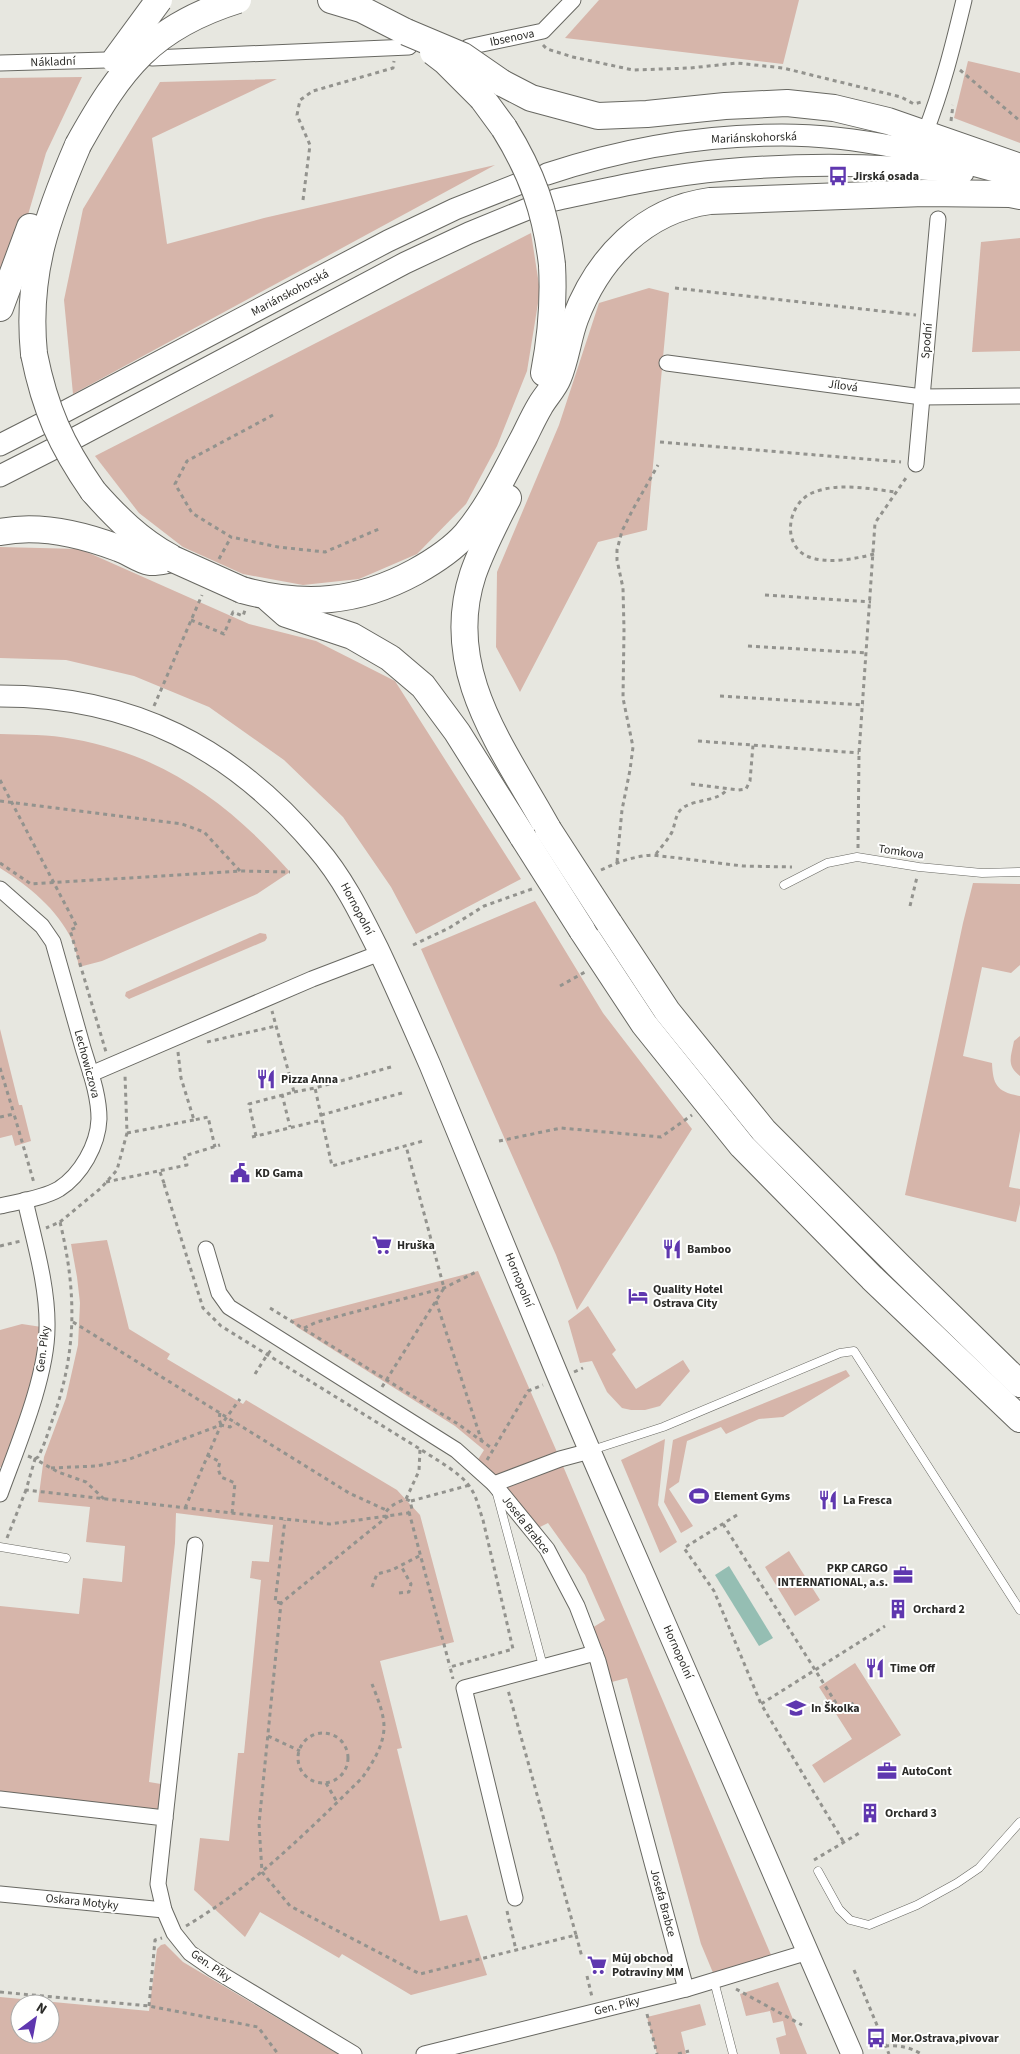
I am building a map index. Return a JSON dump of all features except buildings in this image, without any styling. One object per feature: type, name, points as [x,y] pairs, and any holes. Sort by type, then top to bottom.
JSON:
[{"type":"highway","points":[[160,0],[105,73],[57,194],[40,246],[32,298],[31,326],[34,354],[42,392],[68,454],[93,491],[118,520],[160,557]]},
{"type":"highway","points":[[0,308],[36,208],[116,83],[149,46],[170,29],[193,16],[238,0]]},
{"type":"highway","points":[[332,0],[362,8],[403,42],[446,62],[482,98],[504,128],[523,160],[538,193],[547,226],[552,265],[553,312],[540,406],[529,460],[480,556],[471,583],[465,618],[469,670],[478,702],[492,731],[548,829],[667,1011],[764,1131],[1020,1384]]},
{"type":"highway","points":[[373,0],[403,42],[463,56],[502,83],[531,98],[598,116],[787,103],[834,108],[888,121],[1020,167]]},
{"type":"highway","points":[[255,594],[305,600],[351,597],[402,579],[446,552],[464,535],[494,494],[540,406],[558,379],[575,319],[587,292],[603,266],[630,237],[670,211],[693,203],[710,201],[937,193],[1010,194],[1020,196]]},
{"type":"highway","points":[[0,532],[17,529],[48,530],[80,536],[119,548],[160,557],[255,594],[286,614],[352,636],[390,658],[424,686],[457,732],[582,930],[644,1024],[742,1146],[872,1278],[1020,1419]]},
{"type":"main road","name":"Mariánskohorská","points":[[547,174],[646,147],[716,139],[782,135],[839,139],[938,155],[1020,179]]},
{"type":"main road","points":[[555,200],[651,180],[723,170],[780,166],[922,169],[967,174],[1020,184]]},
{"type":"main road","name":"Mariánskohorská","points":[[64,412],[388,241],[454,209],[522,183]]},
{"type":"main road","points":[[75,438],[405,263],[469,232],[530,208]]},
{"type":"main road","points":[[0,445],[44,423]]},
{"type":"main road","points":[[0,476],[55,448]]},
{"type":"main road","name":"Hornopolní","points":[[0,696],[21,696],[77,702],[124,712],[147,720],[214,755],[254,784],[280,807],[314,844],[354,900],[419,1038],[558,1378],[852,2054]]},
{"type":"street","name":"Ibsenova","points":[[468,47],[543,32],[573,0]]},
{"type":"street","points":[[925,133],[935,109],[948,67],[964,0]]},
{"type":"street","points":[[152,58],[403,42]]},
{"type":"street","name":"Nákladní","points":[[0,63],[106,60]]},
{"type":"street","name":"Spodní","points":[[916,464],[938,219]]},
{"type":"street","name":"Jílová","points":[[667,363],[922,397],[1020,396]]},
{"type":"street","name":"Lechowiczova","points":[[0,889],[42,926],[53,942],[91,1074],[98,1105],[99,1121],[96,1136],[88,1156],[80,1170],[67,1183],[57,1190],[0,1206]]},
{"type":"street","points":[[91,1074],[380,953]]},
{"type":"street","name":"Gen. Píky","points":[[0,1494],[42,1370],[48,1328],[42,1282],[33,1238],[32,1198]]},
{"type":"street","name":"Josefa Brabce","points":[[206,1249],[219,1293],[229,1306],[456,1450],[494,1484],[547,1549],[577,1606],[595,1652],[686,1989]]},
{"type":"street","points":[[494,1484],[590,1450]]},
{"type":"street","name":"Gen. Píky","points":[[195,1545],[158,1884],[164,1910],[174,1933],[190,1953],[213,1969],[354,2054]]},
{"type":"street","points":[[515,1898],[464,1688],[595,1652]]},
{"type":"street","points":[[0,1799],[165,1818]]},
{"type":"street","name":"Oskara Motyky","points":[[0,1894],[164,1910]]},
{"type":"street","name":"Gen. Píky","points":[[424,2054],[686,1989],[808,1952]]},
{"type":"lane","name":"Tomkova","points":[[784,885],[827,863],[857,857],[919,867],[982,873],[1020,872]]},
{"type":"lane","points":[[590,1450],[663,1427],[840,1353],[854,1351],[1020,1610]]},
{"type":"lane","points":[[494,1484],[543,1666]]},
{"type":"lane","points":[[2,1548],[66,1558]]},
{"type":"lane","points":[[818,1871],[839,1909],[850,1920],[869,1925],[917,1904],[957,1883],[979,1868],[1020,1822]]},
{"type":"lane","points":[[714,1981],[733,2054]]},
{"type":"path","points":[[531,34],[547,49],[573,57],[633,70],[690,68],[737,63],[783,68],[901,97],[914,104],[926,101],[935,109]]},
{"type":"path","points":[[303,200],[310,146],[296,115],[300,100],[313,91],[393,68],[403,42]]},
{"type":"path","points":[[948,67],[963,70],[1020,121]]},
{"type":"path","points":[[674,288],[929,317]]},
{"type":"path","points":[[273,415],[187,460],[175,484],[192,513],[231,537],[278,547],[325,552],[379,529]]},
{"type":"path","points":[[660,442],[916,464]]},
{"type":"path","points":[[857,857],[859,753],[864,705],[875,523],[916,464]]},
{"type":"path","points":[[617,862],[622,810],[633,756],[633,747],[623,698],[624,630],[622,588],[616,560],[617,550],[622,531],[658,465]]},
{"type":"path","points":[[874,554],[854,560],[810,557],[798,551],[790,534],[790,521],[796,506],[811,493],[835,487],[896,492]]},
{"type":"path","points":[[215,566],[231,537]]},
{"type":"path","points":[[147,720],[202,595]]},
{"type":"path","points":[[765,595],[871,602]]},
{"type":"path","points":[[191,620],[224,634],[233,612],[243,616]]},
{"type":"path","points":[[748,646],[867,654]]},
{"type":"path","points":[[720,696],[864,705]]},
{"type":"path","points":[[698,741],[859,753]]},
{"type":"path","points":[[691,784],[742,790],[749,786],[753,745]]},
{"type":"path","points":[[0,780],[77,927],[70,930],[110,1066]]},
{"type":"path","points":[[656,855],[672,832],[678,812],[699,800],[723,794],[727,788]]},
{"type":"path","points":[[0,801],[182,824],[204,832],[240,871]]},
{"type":"path","points":[[601,870],[617,862],[641,856],[656,855],[742,866],[793,867],[810,871]]},
{"type":"path","points":[[0,862],[31,884],[240,871],[290,872]]},
{"type":"path","points":[[910,906],[919,867]]},
{"type":"path","points":[[413,945],[449,928],[484,906],[536,888]]},
{"type":"path","points":[[560,986],[590,969]]},
{"type":"path","points":[[269,998],[294,1092]]},
{"type":"path","points":[[204,1043],[276,1026]]},
{"type":"path","points":[[177,1049],[182,1078],[194,1120]]},
{"type":"path","points":[[322,1120],[254,1136],[249,1104],[391,1067]]},
{"type":"path","points":[[0,1068],[14,1114],[32,1198]]},
{"type":"path","points":[[60,1222],[117,1170],[127,1133],[125,1072]]},
{"type":"path","points":[[315,1088],[332,1166],[423,1141]]},
{"type":"path","points":[[320,1115],[402,1093]]},
{"type":"path","points":[[282,1094],[290,1127]]},
{"type":"path","points":[[0,1117],[14,1114]]},
{"type":"path","points":[[499,1140],[561,1128],[661,1137],[694,1114]]},
{"type":"path","points":[[127,1133],[208,1118],[215,1146]]},
{"type":"path","points":[[106,1182],[186,1165],[184,1156],[220,1145]]},
{"type":"path","points":[[375,1398],[444,1288],[406,1146]]},
{"type":"path","points":[[160,1172],[186,1252]]},
{"type":"path","points":[[0,1246],[33,1238]]},
{"type":"path","points":[[304,1328],[317,1322],[444,1288],[478,1271]]},
{"type":"path","points":[[436,1300],[483,1443]]},
{"type":"path","points":[[270,1308],[387,1379],[458,1424],[493,1449]]},
{"type":"path","points":[[73,1322],[349,1493],[386,1510],[408,1500],[469,1486]]},
{"type":"path","points":[[481,1472],[528,1391],[583,1368]]},
{"type":"path","points":[[185,1508],[222,1425],[240,1399]]},
{"type":"path","points":[[220,1413],[219,1419],[222,1425]]},
{"type":"path","points":[[51,1468],[96,1466],[127,1460],[222,1425],[230,1427],[235,1423]]},
{"type":"path","points":[[420,1449],[419,1472],[408,1500],[412,1509],[409,1512],[450,1667]]},
{"type":"path","points":[[208,1455],[220,1462],[218,1469],[221,1477],[235,1483],[232,1514]]},
{"type":"path","points":[[2,1548],[26,1490],[34,1459],[86,1482],[104,1499]]},
{"type":"path","points":[[26,1490],[330,1524],[409,1512]]},
{"type":"path","points":[[386,1510],[386,1516]]},
{"type":"path","points":[[737,1514],[684,1548],[714,1591],[761,1704],[843,1841]]},
{"type":"path","points":[[386,1516],[281,1603],[259,1824],[262,1872],[290,1906],[420,1974],[576,1935]]},
{"type":"path","points":[[281,1603],[275,1602],[286,1520]]},
{"type":"path","points":[[724,1524],[841,1711],[857,1700]]},
{"type":"path","points":[[372,1587],[377,1574],[402,1566],[421,1555]]},
{"type":"path","points":[[399,1592],[409,1592],[411,1584],[402,1566]]},
{"type":"path","points":[[761,1704],[885,1626]]},
{"type":"path","points":[[504,1676],[582,1957]]},
{"type":"path","points":[[174,1933],[262,1872],[362,1778],[372,1764],[384,1727],[372,1684]]},
{"type":"path","points":[[324,1734],[332,1735],[345,1746],[348,1762],[346,1770],[341,1776],[326,1783],[318,1783],[304,1774],[300,1767],[300,1751],[309,1738],[324,1734]]},
{"type":"path","points":[[268,1736],[300,1751]]},
{"type":"path","points":[[326,1783],[337,1802]]},
{"type":"path","points":[[808,1864],[843,1841],[861,1832]]},
{"type":"path","points":[[149,2006],[154,1954]]},
{"type":"path","points":[[854,1970],[888,2054]]},
{"type":"path","points":[[587,1976],[596,2012]]},
{"type":"path","points":[[731,1986],[802,2025]]},
{"type":"path","points":[[0,1992],[149,2006],[258,2027],[278,2054]]},
{"type":"path","points":[[885,2046],[897,2045],[912,2049],[921,2054]]},
{"type":"path","points":[[678,2054],[689,2051]]},
{"type":"shaded area","points":[[599,0],[799,0],[783,64],[565,38]]},
{"type":"shaded area","points":[[968,61],[1020,73],[1020,143],[954,118]]},
{"type":"shaded area","points":[[82,77],[46,153],[23,232],[0,280],[0,78]]},
{"type":"shaded area","points":[[277,79],[152,138],[167,244],[264,218],[495,165],[73,394],[64,300],[83,209],[160,82]]},
{"type":"shaded area","points":[[531,233],[540,291],[527,371],[497,446],[466,504],[417,554],[359,579],[303,585],[243,574],[183,547],[139,513],[95,456]]},
{"type":"shaded area","points":[[1020,238],[1020,351],[972,352],[981,242]]},
{"type":"shaded area","points":[[649,288],[669,293],[647,530],[598,542],[520,692],[496,647],[497,572],[559,425],[599,303]]},
{"type":"shaded area","points":[[0,547],[80,549],[249,624],[316,641],[395,681],[521,879],[416,934],[391,887],[343,817],[284,760],[209,707],[134,676],[66,660],[0,658]]},
{"type":"shaded area","points":[[0,734],[64,737],[137,757],[166,770],[219,804],[267,847],[290,872],[257,894],[102,961],[79,967],[73,943],[59,918],[32,891],[0,868]]},
{"type":"shaded area","points":[[973,883],[1020,884],[1020,965],[1011,973],[982,967],[963,1056],[992,1063],[995,1082],[1001,1090],[1020,1096],[1020,1131],[1009,1187],[1020,1189],[1020,1204],[1016,1222],[905,1195]]},
{"type":"shaded area","points":[[535,901],[603,1013],[692,1129],[577,1310],[556,1255],[421,949]]},
{"type":"shaded area","points":[[260,933],[266,934],[267,938],[265,941],[129,999],[125,996],[126,992]]},
{"type":"shaded area","points":[[0,1029],[19,1105],[22,1105],[31,1141],[15,1146],[12,1135],[0,1138]]},
{"type":"shaded area","points":[[1020,1036],[1020,1076],[1011,1064],[1011,1056],[1014,1041]]},
{"type":"shaded area","points":[[107,1240],[129,1329],[170,1354],[167,1359],[243,1404],[246,1400],[397,1490],[420,1515],[454,1642],[380,1661],[402,1748],[397,1749],[440,1921],[467,1915],[487,1975],[411,1995],[342,1954],[339,1958],[260,1912],[245,1937],[194,1890],[200,1838],[229,1841],[238,1753],[244,1753],[261,1580],[250,1578],[252,1561],[269,1562],[273,1525],[176,1513],[175,1543],[149,1782],[161,1784],[157,1817],[0,1799],[0,1606],[79,1614],[83,1578],[122,1582],[125,1546],[86,1542],[90,1507],[38,1502],[44,1457],[66,1398],[78,1345],[80,1303],[71,1244]]},
{"type":"shaded area","points":[[478,1271],[774,1962],[716,1980],[701,1944],[627,1678],[604,1684],[587,1631],[605,1620],[585,1575],[548,1523],[532,1531],[474,1466],[484,1450],[455,1426],[297,1327],[290,1320]]},
{"type":"shaded area","points":[[588,1306],[616,1350],[612,1354],[636,1389],[683,1360],[690,1371],[660,1406],[645,1410],[622,1408],[607,1392],[592,1361],[580,1363],[568,1321]]},
{"type":"shaded area","points":[[22,1324],[48,1328],[9,1469],[0,1467],[0,1330]]},
{"type":"shaded area","points":[[846,1370],[850,1376],[783,1417],[759,1419],[726,1434],[721,1427],[687,1441],[679,1482],[669,1489],[693,1526],[681,1533],[664,1502],[673,1440]]},
{"type":"shaded area","points":[[665,1439],[658,1505],[677,1542],[660,1553],[621,1460]]},
{"type":"shaded area","points":[[789,1551],[820,1600],[795,1616],[765,1567]]},
{"type":"shaded area","points":[[855,1663],[901,1735],[824,1783],[812,1765],[852,1739],[819,1687]]},
{"type":"shaded area","points":[[165,1944],[183,1962],[338,2054],[0,2054],[0,1997],[10,1998],[10,2044],[60,2044],[60,2003],[149,2011],[157,1949]]},
{"type":"shaded area","points":[[778,1982],[807,2054],[780,2054],[776,2038],[786,2035],[783,2021],[773,2023],[770,2011],[746,2016],[740,1994]]},
{"type":"shaded area","points":[[700,2004],[706,2025],[681,2032],[686,2054],[657,2054],[647,2017]]},
{"type":"water","points":[[729,1566],[773,1638],[759,1646],[715,1575]]},
{"type":"place","name":"Jirská osada","points":[[838,176]]},
{"type":"place","name":"Pizza Anna","points":[[266,1079]]},
{"type":"place","name":"KD Gama","points":[[240,1173]]},
{"type":"place","name":"Hruška","points":[[382,1245]]},
{"type":"place","name":"Bamboo","points":[[672,1249]]},
{"type":"place","name":"Quality Hotel Ostrava City","points":[[638,1296]]},
{"type":"place","name":"Element Gyms","points":[[699,1496]]},
{"type":"place","name":"La Fresca","points":[[828,1500]]},
{"type":"place","name":"PKP CARGO INTERNATIONAL, a.s.","points":[[903,1575]]},
{"type":"place","name":"Orchard 2","points":[[898,1609]]},
{"type":"place","name":"Time Off","points":[[875,1668]]},
{"type":"place","name":"In Školka","points":[[796,1708]]},
{"type":"place","name":"AutoCont","points":[[887,1771]]},
{"type":"place","name":"Orchard 3","points":[[870,1813]]},
{"type":"place","name":"Můj obchod Potraviny MM","points":[[597,1965]]},
{"type":"place","name":"Mor.Ostrava,pivovar","points":[[876,2038]]}]
